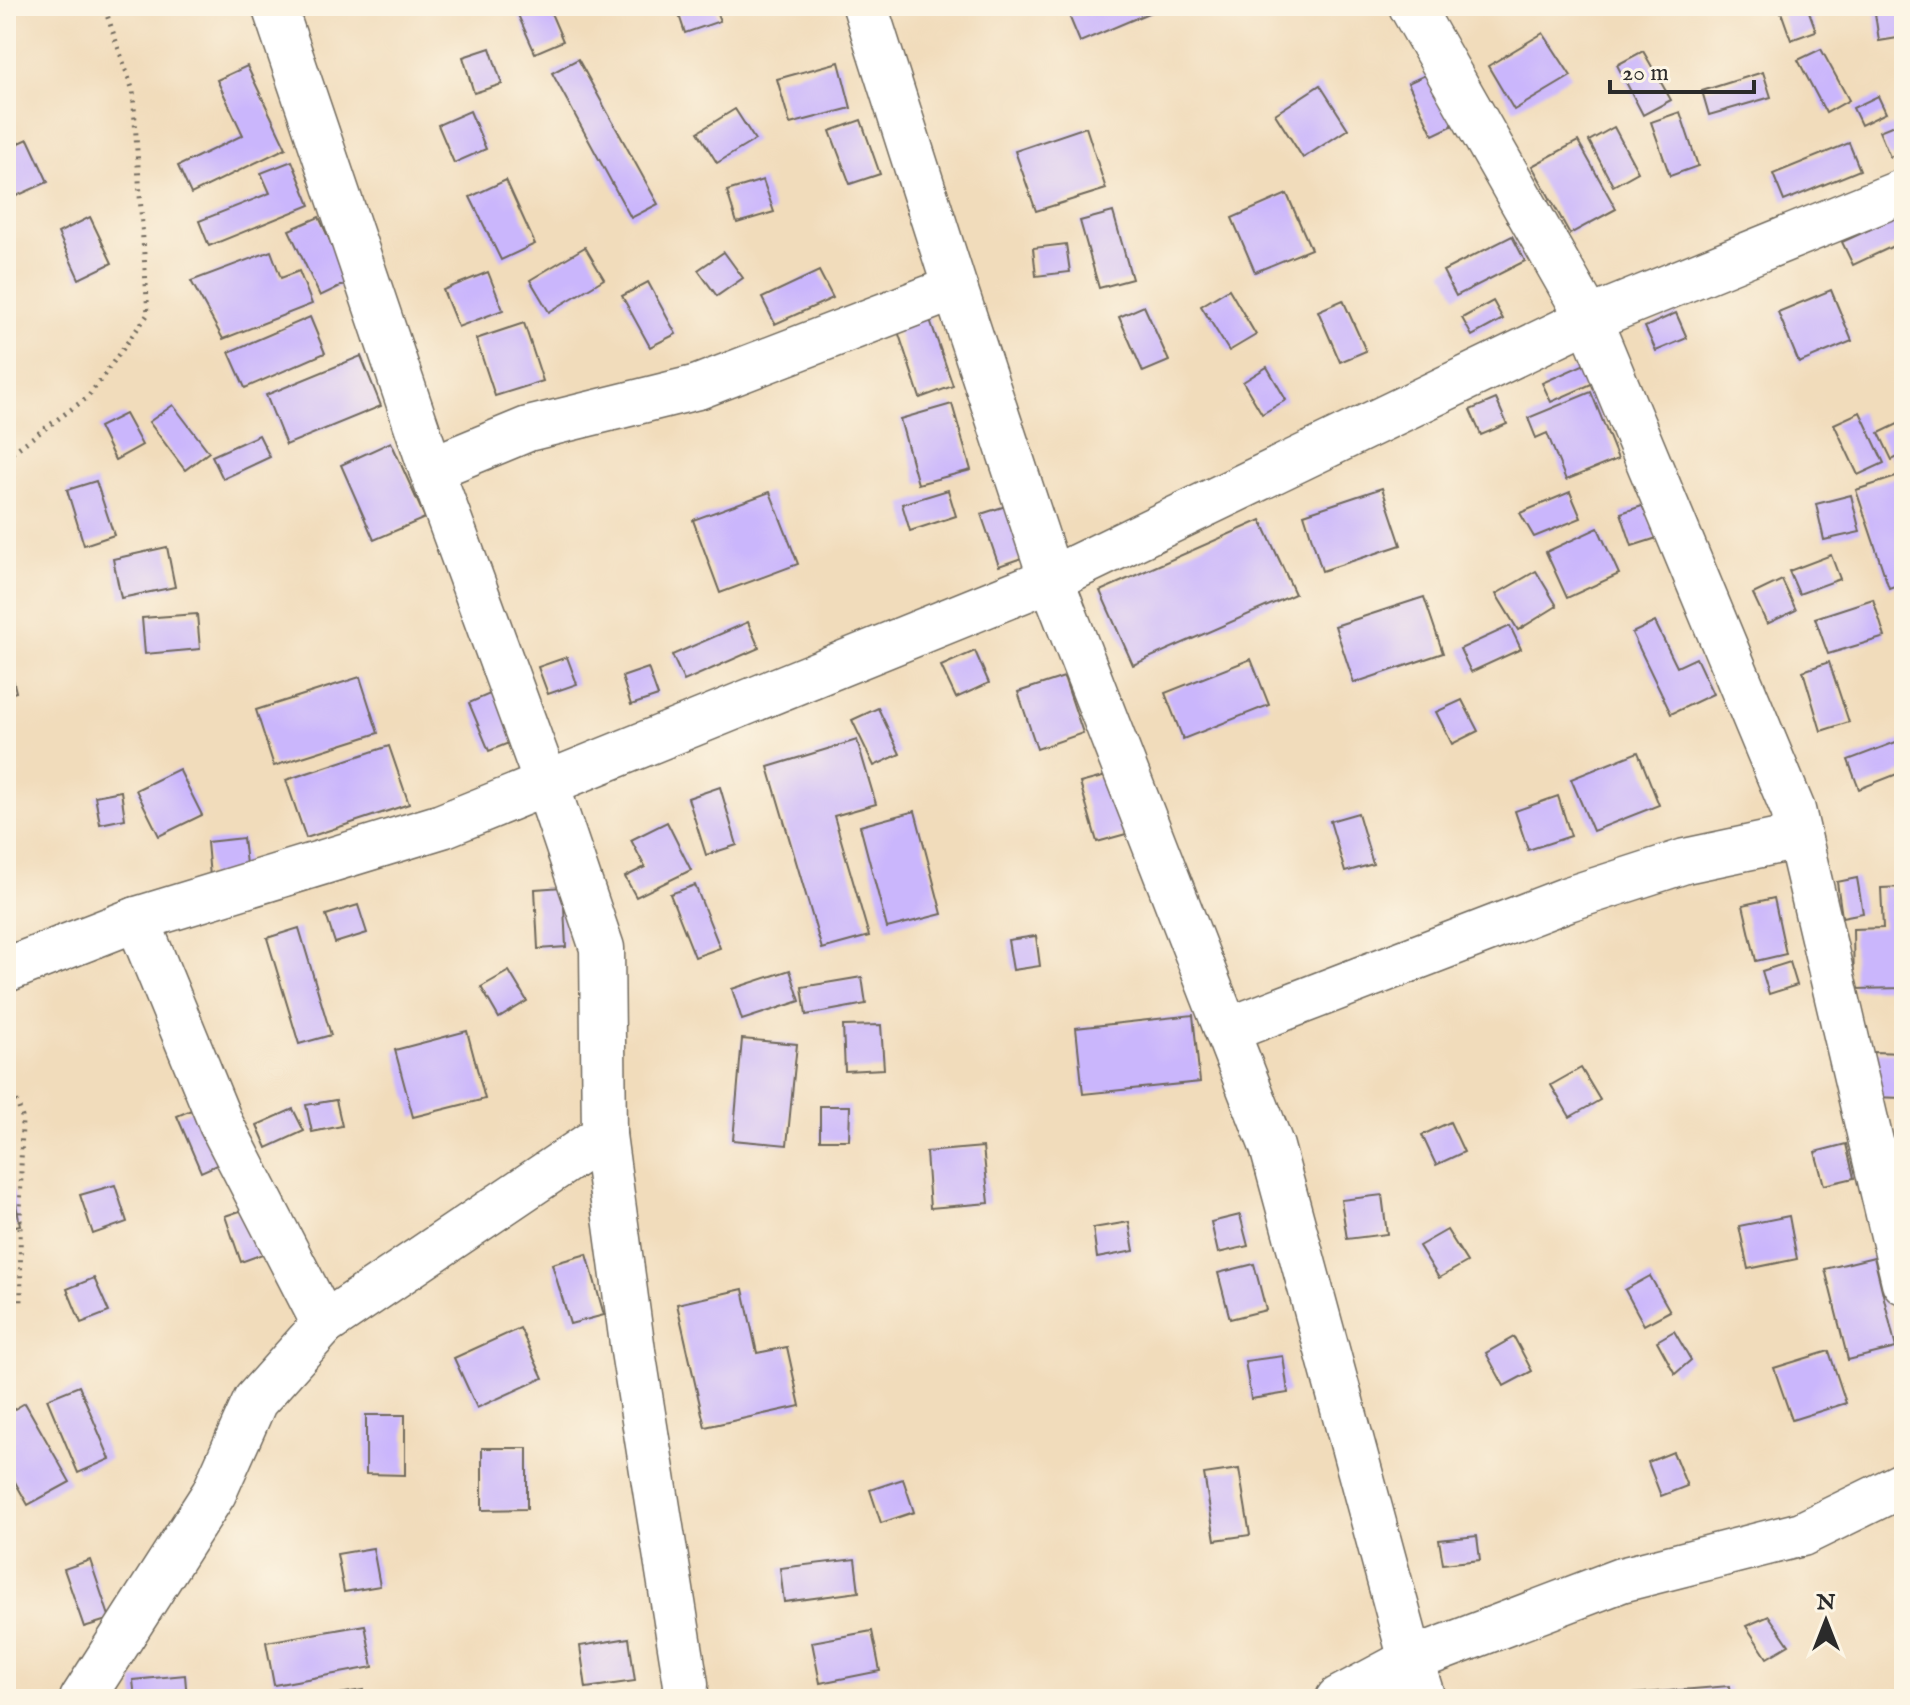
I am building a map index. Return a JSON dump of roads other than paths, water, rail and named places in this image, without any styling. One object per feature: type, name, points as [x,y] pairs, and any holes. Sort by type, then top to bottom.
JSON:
[{"type":"street","points":[[274,6],[431,469],[547,785],[602,948],[604,1135],[633,1351],[686,1684],[685,1699]]},
{"type":"street","points":[[865,6],[1051,579],[1272,1147],[1417,1680]]},
{"type":"street","points":[[1411,6],[1589,319],[1793,810],[1904,1282]]},
{"type":"street","points":[[6,970],[137,919],[442,826],[1051,579],[1589,319],[1904,191]]},
{"type":"street","points":[[431,469],[528,429],[698,387],[955,288]]},
{"type":"street","points":[[1228,1030],[1568,899],[1685,861],[1799,837]]},
{"type":"street","points":[[137,919],[221,1124],[324,1324]]},
{"type":"street","points":[[82,1699],[214,1493],[255,1401],[324,1324],[604,1135]]},
{"type":"street","points":[[1338,1699],[1417,1680],[1621,1580],[1802,1534],[1904,1484]]}]
